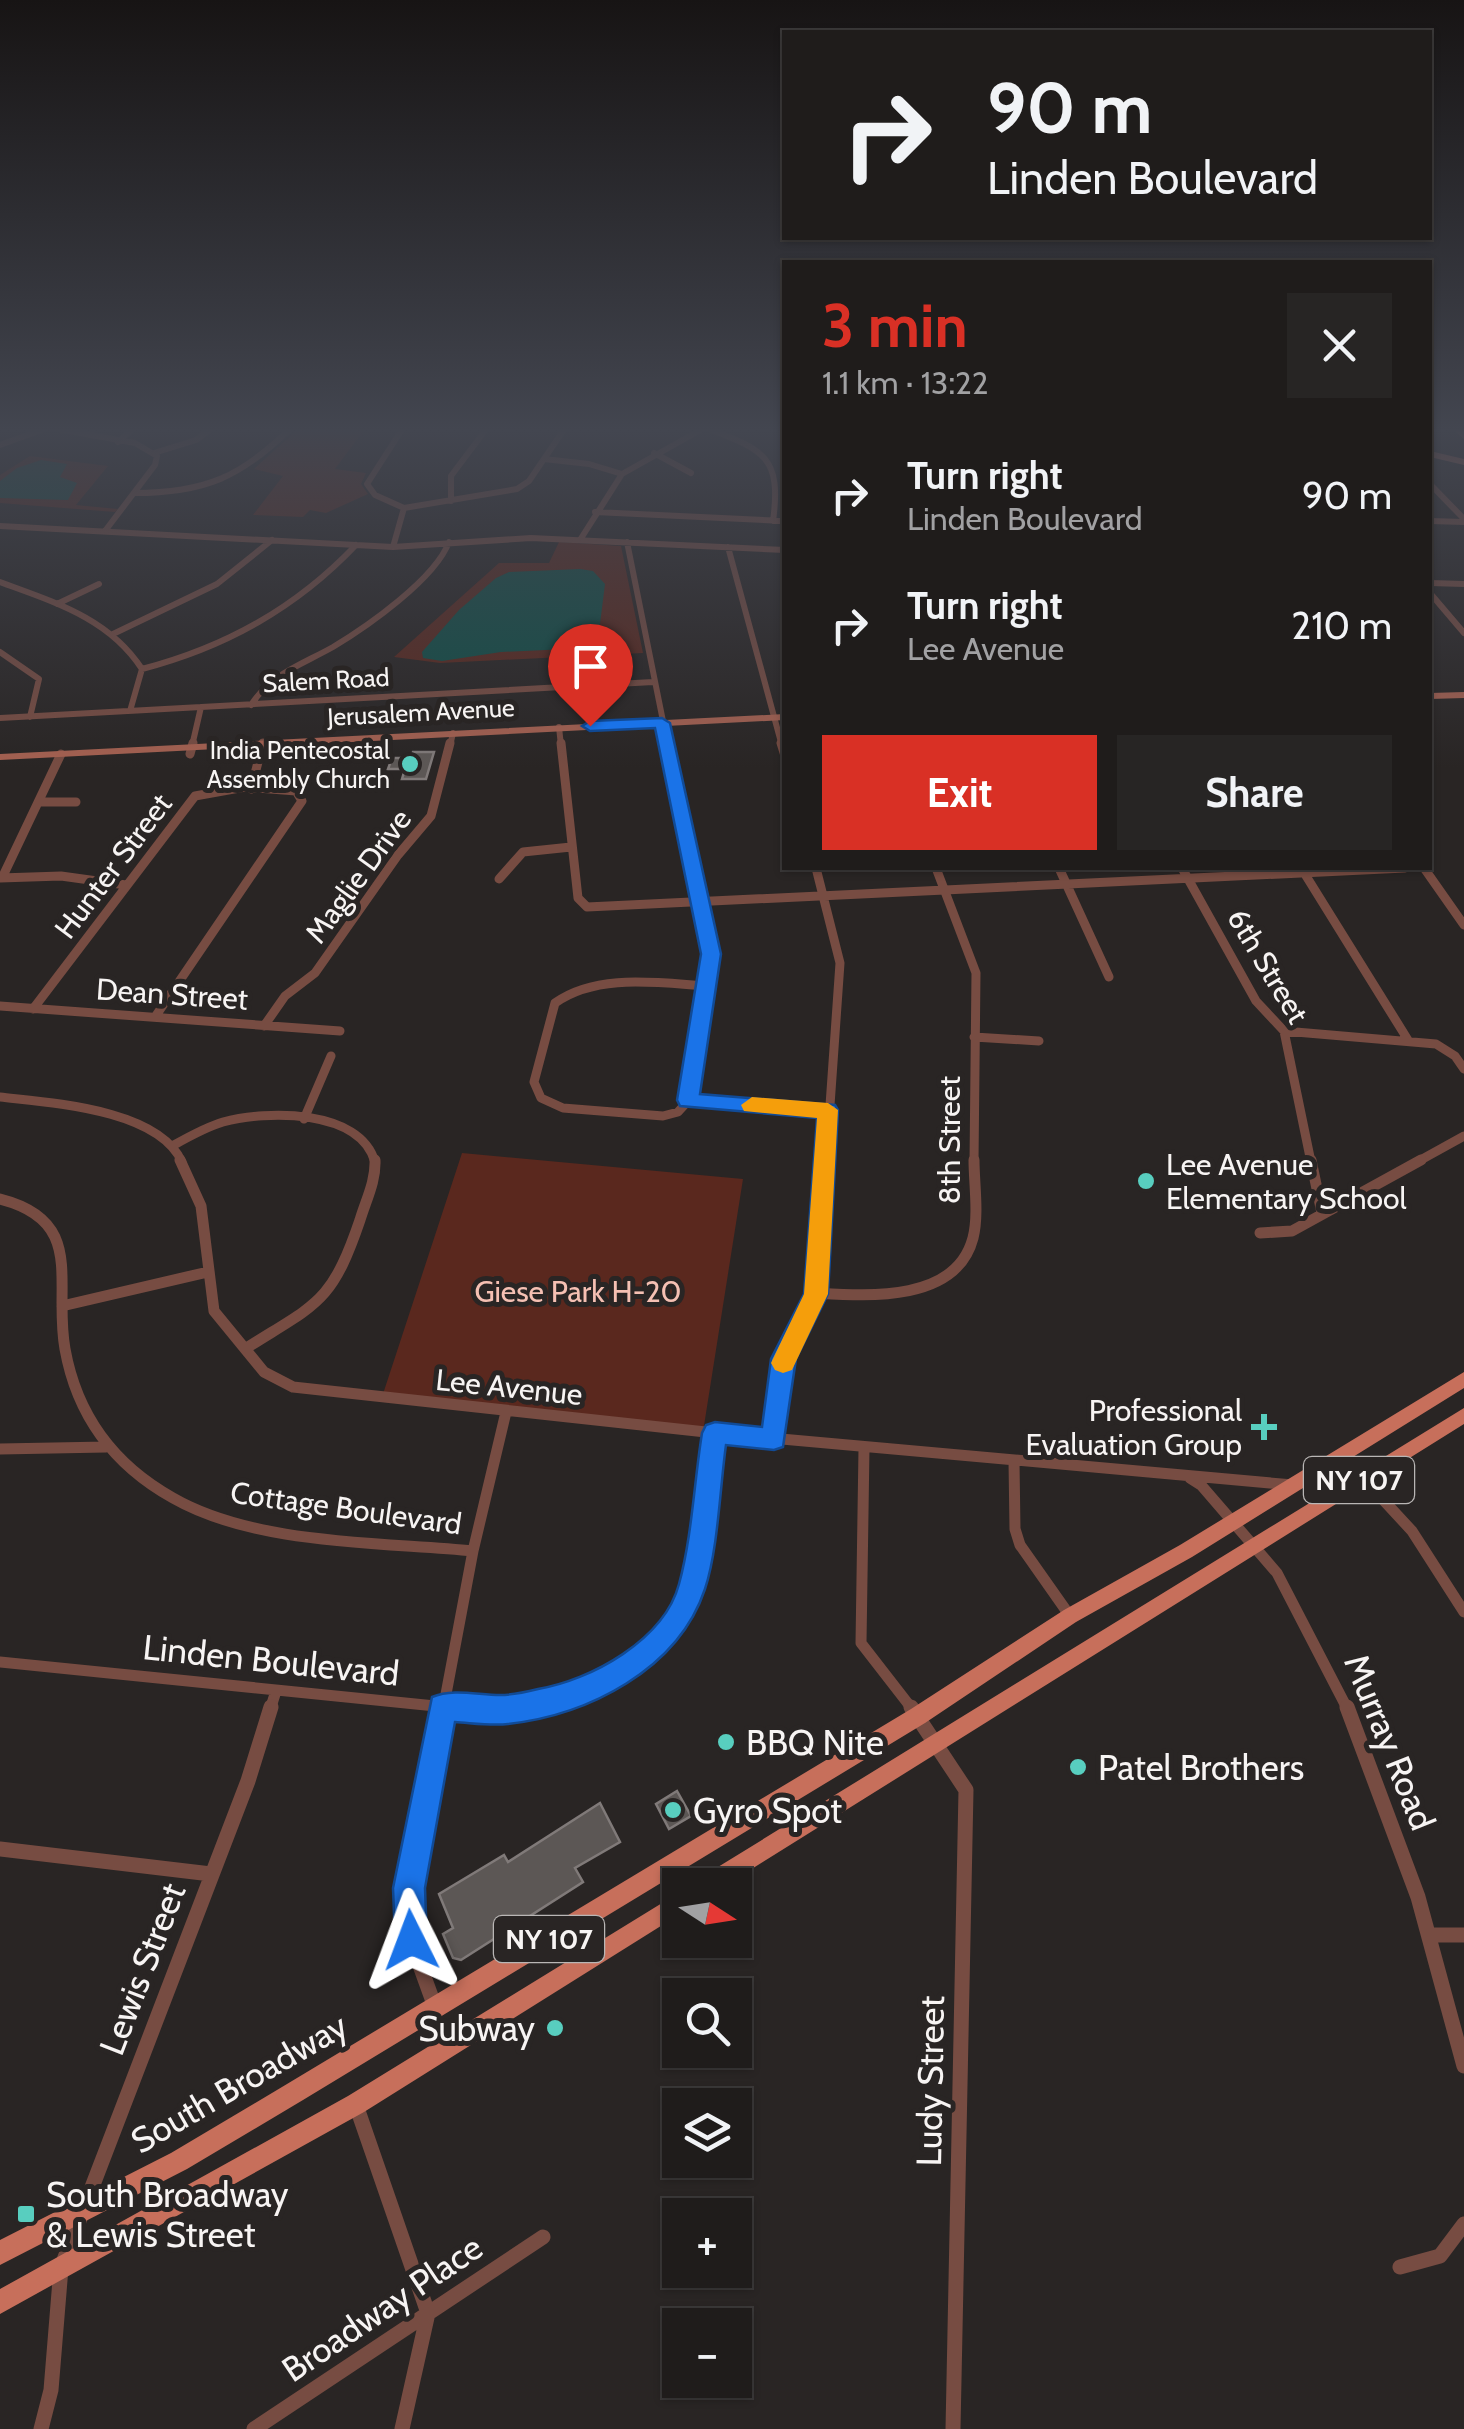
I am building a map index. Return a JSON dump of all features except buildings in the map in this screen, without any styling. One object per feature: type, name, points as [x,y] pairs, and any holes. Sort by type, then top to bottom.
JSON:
[{"type":"main road","points":[[1432,696],[1464,695]]},
{"type":"main road","name":"Jerusalem Avenue","points":[[0,761],[559,730],[780,722]]},
{"type":"main road","name":"NY 107","points":[[918,1716],[1070,1616],[1294,1485],[1464,1379]]},
{"type":"main road","name":"NY 107","points":[[734,1868],[1464,1414]]},
{"type":"main road","name":"South Broadway","points":[[0,2253],[179,2160],[918,1716]]},
{"type":"main road","name":"NY 107","points":[[0,2302],[356,2104],[662,1913]]},
{"type":"street","points":[[113,634],[210,589],[247,565],[271,541]]},
{"type":"street","points":[[295,541],[394,546],[457,541]]},
{"type":"street","points":[[394,546],[395,541]]},
{"type":"street","points":[[612,541],[782,550]]},
{"type":"street","points":[[251,704],[266,682],[376,617],[442,561],[449,542]]},
{"type":"street","points":[[628,542],[662,726],[711,954],[707,986],[688,1100],[678,1112],[663,1116],[563,1108],[541,1098],[534,1082],[555,1003],[562,996],[588,987],[707,986]]},
{"type":"street","points":[[142,668],[189,656],[274,615],[319,584],[356,545]]},
{"type":"street","points":[[728,547],[780,722]]},
{"type":"street","points":[[0,582],[56,604],[130,647],[142,668],[130,711]]},
{"type":"street","points":[[1435,583],[1464,584]]},
{"type":"street","points":[[56,604],[99,584]]},
{"type":"street","points":[[1432,595],[1464,632]]},
{"type":"street","points":[[0,652],[32,672],[40,682],[30,717]]},
{"type":"street","name":"Salem Road","points":[[0,718],[654,682]]},
{"type":"street","points":[[191,751],[201,708]]},
{"type":"street","points":[[559,730],[578,898],[587,907],[1302,870],[1408,1040]]},
{"type":"street","name":"Maglie Drive","points":[[264,1026],[286,996],[315,972],[430,816],[452,736]]},
{"type":"street","points":[[251,789],[262,747]]},
{"type":"street","points":[[60,758],[1,878],[61,876],[126,885]]},
{"type":"street","name":"Hunter Street","points":[[32,1009],[195,796],[251,789],[296,791],[302,801],[155,1018]]},
{"type":"street","points":[[40,802],[76,802]]},
{"type":"street","points":[[498,879],[523,852],[571,847]]},
{"type":"street","points":[[774,1439],[784,1359],[816,1294],[840,963],[817,870]]},
{"type":"street","name":"8th Street","points":[[816,1294],[893,1295],[921,1289],[950,1273],[968,1250],[975,1221],[976,974],[937,870]]},
{"type":"street","points":[[1060,870],[1109,977]]},
{"type":"street","name":"6th Street","points":[[1183,870],[1256,1001],[1284,1031],[1322,1213]]},
{"type":"street","points":[[1425,870],[1464,925]]},
{"type":"street","name":"Dean Street","points":[[0,1006],[340,1031]]},
{"type":"street","points":[[1284,1031],[1436,1044],[1455,1056],[1464,1068]]},
{"type":"street","points":[[974,1037],[1038,1041]]},
{"type":"street","points":[[304,1119],[331,1056]]},
{"type":"street","points":[[0,1097],[84,1106],[114,1114],[174,1144],[228,1120],[304,1119],[338,1125],[359,1134],[372,1150],[376,1172],[343,1270],[332,1287],[245,1349]]},
{"type":"street","points":[[688,1100],[828,1110]]},
{"type":"street","points":[[1260,1232],[1292,1231],[1464,1136]]},
{"type":"street","name":"Lee Avenue","points":[[174,1144],[201,1206],[214,1311],[273,1378],[315,1393],[864,1448],[1294,1485]]},
{"type":"street","name":"Cottage Boulevard","points":[[0,1200],[31,1208],[47,1220],[58,1236],[66,1357],[78,1396],[106,1446],[182,1503],[261,1528],[473,1551]]},
{"type":"street","points":[[62,1306],[208,1272]]},
{"type":"street","points":[[435,2008],[417,1968],[408,1911],[473,1551],[506,1412]]},
{"type":"street","name":"Linden Boulevard","points":[[0,1662],[443,1707],[505,1710],[548,1703],[606,1680],[649,1652],[677,1620],[692,1587],[715,1433]]},
{"type":"street","points":[[0,1449],[106,1446]]},
{"type":"street","name":"Ludy Street","points":[[864,1448],[862,1643],[918,1716],[966,1790],[953,2429]]},
{"type":"street","points":[[1014,1462],[1015,1529],[1020,1545],[1070,1616]]},
{"type":"street","points":[[1188,1477],[1202,1485],[1232,1522]]},
{"type":"street","points":[[1363,1478],[1412,1532],[1464,1612]]},
{"type":"street","name":"Murray Road","points":[[1232,1522],[1288,1589],[1351,1716],[1398,1837],[1430,1935],[1464,2066]]},
{"type":"street","name":"Lewis Street","points":[[41,2429],[52,2399],[54,2304],[61,2268],[248,1781],[276,1691]]},
{"type":"street","points":[[0,1849],[211,1874]]},
{"type":"street","points":[[1430,1935],[1464,1935]]},
{"type":"street","points":[[356,2104],[428,2313],[402,2429]]},
{"type":"street","points":[[1400,2267],[1424,2266],[1446,2254],[1464,2224]]},
{"type":"street","name":"Broadway Place","points":[[254,2429],[543,2236]]},
{"type":"green space","points":[[559,542],[621,546],[643,653],[440,663],[394,657],[499,563],[549,563]]},
{"type":"green space","name":"Giese Park H-20","points":[[462,1153],[743,1179],[703,1432],[382,1397]]},
{"type":"water","points":[[593,571],[605,584],[598,640],[589,648],[501,652],[442,661],[423,658],[422,652],[459,610],[496,578],[509,572]]},
{"type":"slow traffic","points":[[752,1105],[828,1110],[816,1294],[783,1363]]},
{"type":"place","name":"India Pentecostal Assembly Church","points":[[410,764]]},
{"type":"place","name":"Lee Avenue Elementary School","points":[[1146,1181]]},
{"type":"place","name":"Professional Evaluation Group","points":[[1264,1427]]},
{"type":"place","name":"BBQ Nite","points":[[726,1742]]},
{"type":"place","name":"Patel Brothers","points":[[1078,1767]]},
{"type":"place","name":"Gyro Spot","points":[[673,1810]]},
{"type":"place","name":"Subway","points":[[555,2028]]},
{"type":"place","name":"South Broadway & Lewis Street","points":[[26,2214]]},
{"type":"route","points":[[411,1940],[409,1888],[443,1707],[505,1710],[560,1700],[606,1680],[649,1652],[677,1620],[692,1587],[715,1433],[774,1439],[784,1359],[816,1294],[828,1110],[688,1100],[711,954],[662,723],[590,726]]}]
